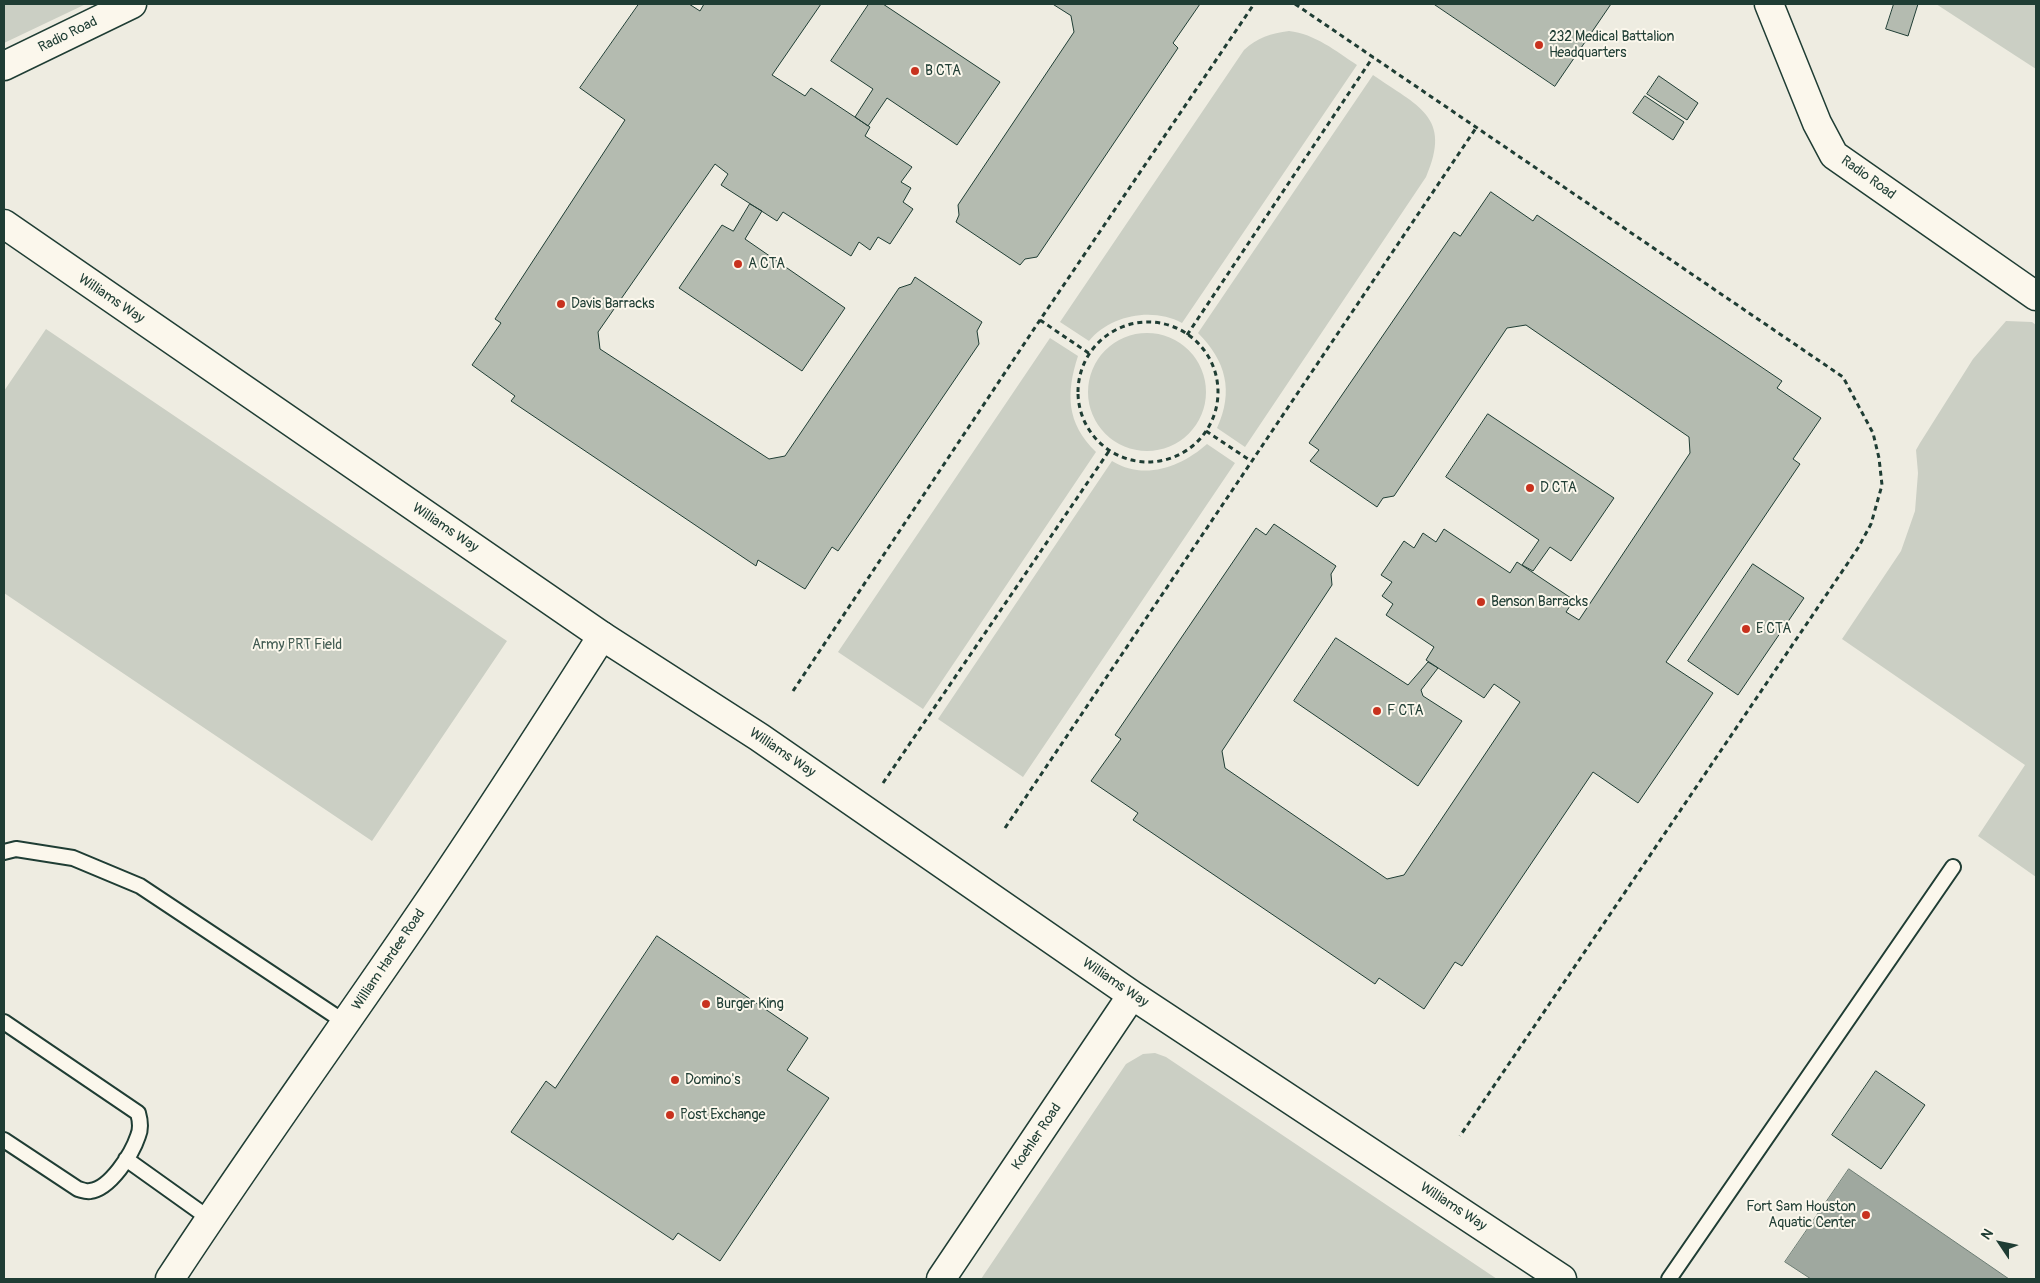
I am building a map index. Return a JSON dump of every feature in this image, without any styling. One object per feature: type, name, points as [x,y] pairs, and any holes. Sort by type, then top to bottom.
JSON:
[{"type":"street","name":"Radio Road","points":[[4,66],[132,4]]},
{"type":"street","name":"Radio Road","points":[[1769,4],[1817,123],[1834,154],[2036,296]]},
{"type":"street","name":"Williams Way","points":[[4,224],[602,636],[759,737],[1132,995],[1562,1279]]},
{"type":"street","name":"William Hardee Road","points":[[170,1279],[522,762],[602,636]]},
{"type":"street","name":"Koehler Road","points":[[941,1279],[1132,995]]},
{"type":"lane","points":[[4,852],[16,849],[73,858],[140,886],[346,1023]]},
{"type":"lane","points":[[1670,1279],[1954,867]]},
{"type":"lane","points":[[4,1022],[138,1113],[140,1124],[139,1136],[114,1176],[102,1187],[89,1191],[78,1189],[4,1140]]},
{"type":"lane","points":[[126,1158],[210,1218]]},
{"type":"path","points":[[793,691],[1040,320],[1254,4]]},
{"type":"path","points":[[1294,4],[1843,377],[1873,433],[1879,458],[1882,485],[1871,524],[1858,548],[1460,1136]]},
{"type":"path","points":[[1187,335],[1373,57]]},
{"type":"path","points":[[1006,828],[1476,128]]},
{"type":"path","points":[[1040,320],[1090,354]]},
{"type":"path","points":[[1138,323],[1163,324],[1184,331],[1200,346],[1212,364],[1218,386],[1216,408],[1206,431],[1186,450],[1173,457],[1151,462],[1129,460],[1109,451],[1091,434],[1080,412],[1077,389],[1083,365],[1090,354],[1096,345],[1115,330],[1138,323]]},
{"type":"path","points":[[1206,431],[1252,461]]},
{"type":"path","points":[[883,783],[1109,451]]},
{"type":"green space","points":[[4,4],[86,4],[4,43]]},
{"type":"green space","points":[[1936,4],[2036,4],[2036,69]]},
{"type":"green space","points":[[1289,31],[1316,39],[1357,65],[1182,323],[1158,315],[1132,316],[1108,325],[1089,341],[1060,322],[1244,50],[1254,42],[1265,37]]},
{"type":"green space","points":[[1373,75],[1416,105],[1433,126],[1435,140],[1433,156],[1426,177],[1245,447],[1217,428],[1225,401],[1224,377],[1215,354],[1198,333]]},
{"type":"green space","points":[[2006,321],[2032,322],[2036,325],[2036,877],[1978,836],[2025,765],[1842,639],[1901,551],[1915,511],[1918,473],[1916,450],[1973,359]]},
{"type":"green space","name":"Army PRT Field","points":[[46,329],[507,641],[372,841],[4,593],[4,391]]},
{"type":"green space","points":[[1147,333],[1170,337],[1189,350],[1202,369],[1206,392],[1202,415],[1189,434],[1170,447],[1147,451],[1124,447],[1105,434],[1092,415],[1088,392],[1092,369],[1105,350],[1124,337]]},
{"type":"green space","points":[[1050,338],[1078,356],[1072,383],[1071,407],[1079,430],[1096,452],[923,709],[838,652]]},
{"type":"green space","points":[[1207,444],[1235,463],[1023,777],[938,719],[1112,461],[1124,467],[1137,470],[1162,469],[1186,459]]},
{"type":"green space","points":[[1155,1053],[1166,1057],[1497,1279],[981,1279],[1126,1064],[1143,1054]]},
{"type":"shaded area","name":"Fort Sam Houston Aquatic Center","points":[[1849,1169],[2009,1279],[1811,1279],[1785,1262]]},
{"type":"building","name":"Davis Barracks","points":[[639,4],[689,4],[700,11],[704,4],[821,4],[772,75],[805,96],[811,88],[870,127],[865,136],[912,167],[901,182],[911,188],[903,202],[913,209],[890,244],[878,237],[870,250],[859,242],[851,256],[783,212],[777,221],[721,185],[728,174],[715,164],[598,332],[600,349],[769,459],[785,456],[899,288],[911,284],[915,277],[982,322],[977,331],[979,344],[838,551],[832,547],[805,589],[758,560],[756,566],[511,401],[515,396],[472,365],[501,323],[495,319],[625,120],[580,88]]},
{"type":"building","name":"B CTA","points":[[869,4],[883,4],[1000,82],[957,145],[887,98],[868,126],[855,117],[873,89],[831,61]]},
{"type":"building","points":[[1053,4],[1200,4],[1173,43],[1178,48],[1037,257],[1025,259],[1020,265],[956,222],[959,215],[958,205],[1074,32],[1071,16]]},
{"type":"building","name":"232 Medical Battalion Headquarters","points":[[1434,4],[1611,4],[1555,86]]},
{"type":"building","points":[[1894,4],[1918,4],[1908,36],[1886,29]]},
{"type":"building","points":[[1659,76],[1698,103],[1687,120],[1647,94]]},
{"type":"building","points":[[1645,96],[1684,122],[1673,140],[1633,113]]},
{"type":"building","name":"Benson Barracks","points":[[1491,192],[1533,221],[1537,215],[1782,381],[1777,388],[1821,418],[1793,459],[1800,464],[1666,662],[1713,693],[1638,803],[1593,772],[1462,966],[1455,962],[1424,1009],[1379,978],[1375,984],[1133,820],[1138,813],[1091,781],[1121,739],[1115,735],[1256,528],[1266,535],[1274,524],[1336,566],[1331,574],[1332,585],[1222,751],[1225,768],[1387,879],[1404,875],[1520,702],[1494,684],[1484,698],[1426,660],[1434,647],[1386,615],[1393,604],[1382,596],[1392,582],[1381,575],[1404,541],[1414,548],[1423,533],[1436,542],[1444,529],[1510,573],[1517,562],[1574,600],[1566,612],[1579,620],[1690,453],[1689,437],[1526,325],[1507,328],[1394,496],[1383,498],[1377,507],[1310,461],[1319,450],[1309,443],[1454,232],[1460,236]]},
{"type":"building","name":"A CTA","points":[[750,204],[762,211],[745,239],[845,308],[802,371],[679,288],[722,225],[733,231]]},
{"type":"building","name":"D CTA","points":[[1488,414],[1614,498],[1571,561],[1550,547],[1533,571],[1522,565],[1539,540],[1446,477]]},
{"type":"building","name":"E CTA","points":[[1753,564],[1804,598],[1738,695],[1688,661]]},
{"type":"building","name":"F CTA","points":[[1336,638],[1408,685],[1428,662],[1438,668],[1421,690],[1423,696],[1462,721],[1418,786],[1294,701]]},
{"type":"building","name":"Post Exchange","points":[[657,936],[808,1038],[787,1070],[829,1098],[720,1261],[678,1233],[673,1240],[511,1132],[546,1081],[555,1088]]},
{"type":"building","points":[[1876,1071],[1925,1105],[1881,1169],[1832,1135]]},
{"type":"place","name":"232 Medical Battalion Headquarters","points":[[1539,45]]},
{"type":"place","name":"B CTA","points":[[915,71]]},
{"type":"place","name":"A CTA","points":[[738,264]]},
{"type":"place","name":"Davis Barracks","points":[[561,304]]},
{"type":"place","name":"D CTA","points":[[1530,488]]},
{"type":"place","name":"Benson Barracks","points":[[1481,602]]},
{"type":"place","name":"E CTA","points":[[1746,629]]},
{"type":"place","name":"F CTA","points":[[1377,711]]},
{"type":"place","name":"Burger King","points":[[706,1004]]},
{"type":"place","name":"Domino's","points":[[675,1080]]},
{"type":"place","name":"Post Exchange","points":[[670,1115]]},
{"type":"place","name":"Fort Sam Houston Aquatic Center","points":[[1866,1215]]}]
